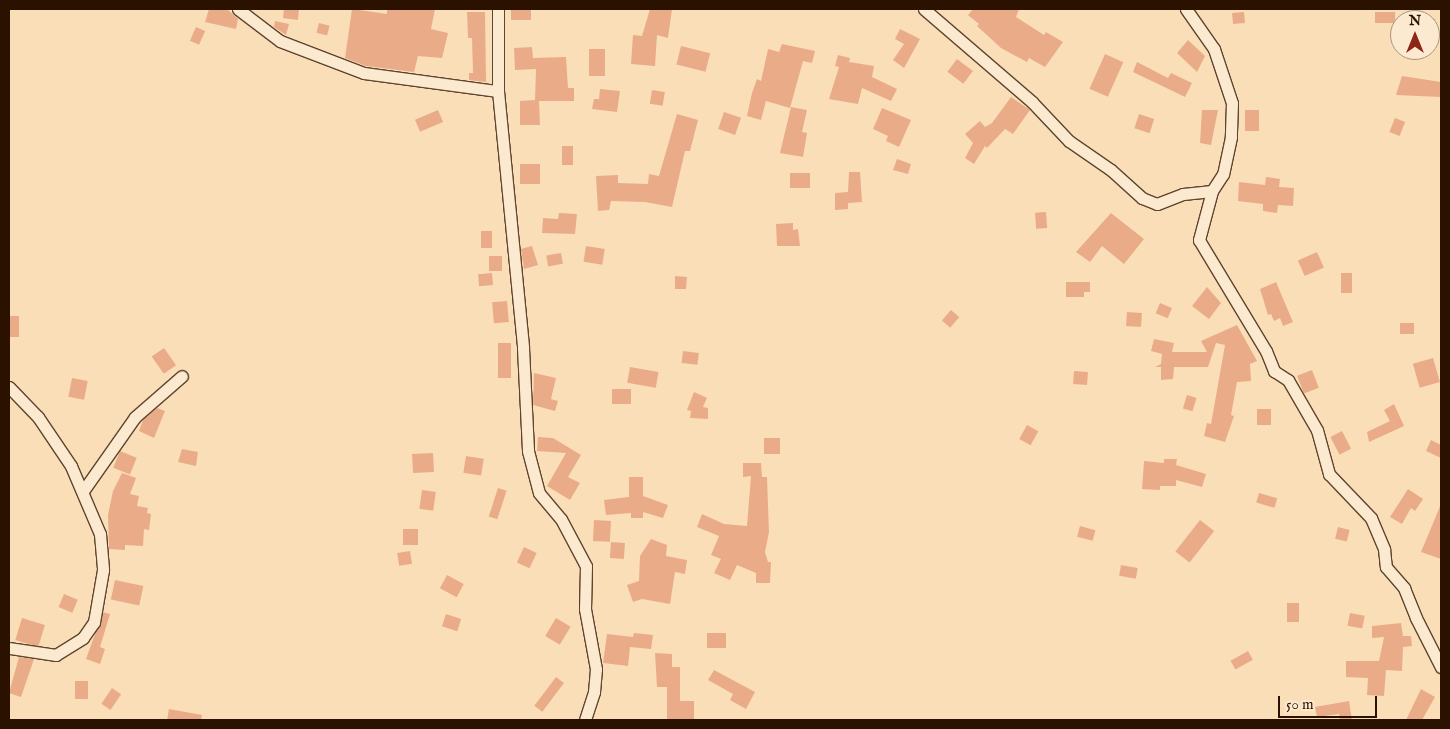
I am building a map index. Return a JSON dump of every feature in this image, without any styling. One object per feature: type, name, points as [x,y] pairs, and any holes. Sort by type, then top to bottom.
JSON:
[{"type":"street","points":[[238,9],[280,41],[356,70],[498,91]]},
{"type":"street","points":[[498,9],[498,91],[532,474],[539,493],[561,519],[586,566],[585,609],[596,669],[594,692],[585,720]]},
{"type":"street","points":[[924,9],[1032,102],[1069,141],[1111,170],[1142,198],[1157,204],[1183,194],[1212,191]]},
{"type":"street","points":[[1186,9],[1214,49],[1232,103],[1231,137],[1223,174],[1212,191],[1199,240],[1266,351],[1274,371],[1288,380],[1317,430],[1329,474],[1371,518],[1384,549],[1386,567],[1404,588],[1416,618],[1441,667]]},
{"type":"street","points":[[83,491],[135,417],[182,376]]},
{"type":"street","points":[[9,387],[57,441],[83,491],[100,534],[103,555],[102,587],[94,622],[84,638],[56,655],[9,648]]},
{"type":"building","points":[[209,9],[227,9],[238,19],[236,29],[205,22]]},
{"type":"building","points":[[284,9],[299,9],[298,20],[283,18]]},
{"type":"building","points":[[352,9],[387,14],[387,9],[435,9],[431,29],[448,33],[442,58],[418,56],[414,72],[366,66],[345,58]]},
{"type":"building","points":[[511,9],[531,9],[531,20],[511,20]]},
{"type":"building","points":[[650,9],[672,9],[668,38],[657,35],[655,66],[631,64],[633,35],[642,36]]},
{"type":"building","points":[[973,9],[1019,9],[1016,17],[1044,35],[1046,32],[1063,42],[1045,67],[1029,58],[1027,62],[1001,48],[977,26],[979,24],[968,15]]},
{"type":"building","points":[[467,12],[485,12],[486,82],[469,80],[469,73],[473,73],[472,38],[468,38]]},
{"type":"building","points":[[1244,12],[1245,23],[1233,24],[1232,13]]},
{"type":"building","points":[[1375,12],[1390,12],[1390,23],[1375,23]]},
{"type":"building","points":[[275,21],[289,24],[286,35],[274,27]]},
{"type":"building","points":[[319,23],[330,26],[327,36],[316,33]]},
{"type":"building","points":[[196,27],[205,31],[199,45],[190,41]]},
{"type":"building","points":[[900,29],[920,39],[904,68],[893,60],[904,44],[895,39]]},
{"type":"building","points":[[1188,40],[1205,56],[1197,72],[1177,53]]},
{"type":"building","points":[[782,44],[815,51],[812,63],[803,61],[790,108],[766,101],[761,120],[747,116],[757,79],[761,81],[768,49],[779,52]]},
{"type":"building","points":[[681,46],[710,53],[706,72],[676,64]]},
{"type":"building","points":[[532,47],[533,58],[566,57],[568,88],[574,88],[574,101],[539,101],[540,125],[520,125],[520,101],[535,100],[536,69],[515,70],[514,48]]},
{"type":"building","points":[[589,49],[605,49],[605,76],[589,76]]},
{"type":"building","points":[[1105,54],[1123,62],[1108,97],[1090,89]]},
{"type":"building","points":[[838,55],[850,58],[849,62],[874,66],[872,77],[897,89],[891,101],[862,88],[858,104],[829,99],[839,67],[835,66]]},
{"type":"building","points":[[957,59],[973,71],[963,84],[947,72]]},
{"type":"building","points":[[1137,62],[1168,78],[1171,73],[1192,83],[1185,97],[1133,72]]},
{"type":"building","points":[[1402,76],[1441,82],[1441,97],[1396,95]]},
{"type":"building","points":[[600,89],[620,91],[617,112],[592,109],[594,99],[599,99]]},
{"type":"building","points":[[652,90],[665,92],[663,106],[650,104]]},
{"type":"building","points":[[1011,97],[1030,110],[1013,134],[1005,129],[987,148],[985,146],[974,164],[965,158],[973,143],[965,134],[980,121],[985,127],[992,123]]},
{"type":"building","points":[[791,107],[807,110],[802,132],[807,133],[803,157],[780,153]]},
{"type":"building","points":[[882,108],[911,120],[899,147],[886,141],[888,136],[873,129]]},
{"type":"building","points":[[438,110],[443,122],[420,132],[415,120]]},
{"type":"building","points":[[1202,110],[1218,110],[1211,145],[1200,143]]},
{"type":"building","points":[[1245,110],[1259,110],[1259,131],[1245,131]]},
{"type":"building","points":[[724,112],[741,118],[735,135],[718,129]]},
{"type":"building","points":[[677,114],[698,120],[690,151],[685,151],[672,207],[645,202],[611,201],[609,210],[598,211],[596,176],[618,175],[618,183],[648,184],[649,174],[659,176]]},
{"type":"building","points":[[1139,114],[1154,119],[1150,133],[1134,128]]},
{"type":"building","points":[[1395,118],[1405,122],[1400,136],[1389,132]]},
{"type":"building","points":[[562,146],[573,146],[573,165],[562,165]]},
{"type":"building","points":[[897,159],[911,164],[908,174],[893,170]]},
{"type":"building","points":[[520,164],[540,164],[540,184],[520,184]]},
{"type":"building","points":[[849,172],[860,172],[862,202],[848,203],[848,209],[835,210],[835,193],[848,192]]},
{"type":"building","points":[[790,173],[810,173],[810,188],[790,188]]},
{"type":"building","points":[[1266,177],[1280,179],[1279,187],[1294,188],[1293,206],[1278,205],[1277,213],[1263,211],[1263,204],[1238,201],[1239,182],[1265,185]]},
{"type":"building","points":[[1046,212],[1047,228],[1036,229],[1035,213]]},
{"type":"building","points":[[559,213],[577,214],[575,234],[542,233],[543,218],[558,219]]},
{"type":"building","points":[[1111,213],[1144,239],[1124,264],[1102,246],[1090,262],[1076,252]]},
{"type":"building","points":[[793,223],[793,230],[798,229],[800,246],[777,246],[776,224]]},
{"type":"building","points":[[481,231],[492,231],[492,248],[481,248]]},
{"type":"building","points":[[532,246],[538,265],[524,269],[521,249]]},
{"type":"building","points":[[586,246],[605,249],[602,265],[583,262]]},
{"type":"building","points":[[1317,252],[1324,268],[1305,276],[1298,261]]},
{"type":"building","points":[[561,253],[563,264],[548,266],[546,256]]},
{"type":"building","points":[[489,256],[502,256],[502,271],[489,271]]},
{"type":"building","points":[[492,273],[493,285],[479,286],[478,274]]},
{"type":"building","points":[[1341,273],[1352,273],[1352,293],[1341,293]]},
{"type":"building","points":[[675,276],[687,277],[686,289],[675,289]]},
{"type":"building","points":[[1066,282],[1090,282],[1090,292],[1084,292],[1084,297],[1066,297]]},
{"type":"building","points":[[1276,282],[1293,322],[1283,326],[1280,318],[1274,321],[1271,314],[1268,315],[1260,289]]},
{"type":"building","points":[[1207,287],[1221,303],[1209,319],[1192,306]]},
{"type":"building","points":[[507,301],[509,322],[494,323],[492,302]]},
{"type":"building","points":[[1160,303],[1172,308],[1168,318],[1156,313]]},
{"type":"building","points":[[951,310],[959,317],[950,328],[942,321]]},
{"type":"building","points":[[1127,312],[1142,313],[1141,327],[1126,326]]},
{"type":"building","points":[[9,316],[19,316],[19,337],[9,337]]},
{"type":"building","points":[[1400,323],[1414,323],[1414,334],[1400,334]]},
{"type":"building","points":[[1237,325],[1257,361],[1250,364],[1251,381],[1237,382],[1231,415],[1234,416],[1225,442],[1204,436],[1207,423],[1211,424],[1225,345],[1216,343],[1208,367],[1174,367],[1173,379],[1161,380],[1161,367],[1155,367],[1161,364],[1162,354],[1151,351],[1154,339],[1174,343],[1172,352],[1207,352],[1201,341]]},
{"type":"building","points":[[498,343],[511,343],[511,378],[498,378]]},
{"type":"building","points":[[164,348],[176,365],[164,374],[152,357]]},
{"type":"building","points":[[683,351],[699,353],[697,365],[682,363]]},
{"type":"building","points":[[1433,358],[1440,382],[1420,388],[1413,364]]},
{"type":"building","points":[[630,367],[659,372],[656,388],[627,383]]},
{"type":"building","points":[[1312,370],[1319,388],[1304,393],[1297,376]]},
{"type":"building","points":[[1074,371],[1088,372],[1087,385],[1073,384]]},
{"type":"building","points":[[534,373],[556,378],[551,399],[558,401],[555,411],[533,405]]},
{"type":"building","points":[[72,378],[88,381],[84,400],[68,397]]},
{"type":"building","points":[[612,389],[631,389],[631,404],[612,404]]},
{"type":"building","points":[[694,392],[707,398],[703,407],[708,408],[708,419],[690,418],[691,411],[687,410]]},
{"type":"building","points":[[1187,395],[1197,398],[1192,411],[1183,408]]},
{"type":"building","points":[[1394,404],[1404,426],[1369,442],[1367,432],[1390,421],[1384,410]]},
{"type":"building","points":[[157,408],[165,411],[154,438],[139,431],[143,420]]},
{"type":"building","points":[[1257,409],[1271,409],[1271,425],[1257,425]]},
{"type":"building","points":[[1027,425],[1038,431],[1031,445],[1019,439]]},
{"type":"building","points":[[1342,431],[1351,449],[1339,455],[1330,437]]},
{"type":"building","points":[[538,437],[553,438],[581,455],[568,477],[580,483],[570,500],[547,486],[566,453],[537,451]]},
{"type":"building","points":[[764,438],[780,438],[780,454],[764,454]]},
{"type":"building","points":[[1431,440],[1441,445],[1441,458],[1426,451]]},
{"type":"building","points":[[182,449],[198,452],[196,466],[178,462]]},
{"type":"building","points":[[120,451],[137,458],[130,474],[113,468]]},
{"type":"building","points":[[433,453],[434,472],[413,473],[412,454]]},
{"type":"building","points":[[466,456],[484,459],[481,476],[463,473]]},
{"type":"building","points":[[1164,459],[1177,459],[1176,465],[1206,474],[1202,487],[1176,480],[1176,486],[1160,486],[1160,490],[1142,489],[1144,461],[1164,463]]},
{"type":"building","points":[[743,463],[761,463],[762,477],[767,477],[769,532],[765,552],[768,562],[771,562],[770,583],[756,583],[756,573],[737,565],[730,580],[714,573],[721,559],[711,555],[719,536],[697,527],[702,514],[724,524],[747,526],[751,476],[743,477]]},
{"type":"building","points":[[122,473],[136,478],[130,494],[139,496],[137,506],[148,508],[147,513],[151,514],[149,530],[144,529],[143,546],[125,545],[125,550],[109,549],[108,515],[113,491]]},
{"type":"building","points":[[629,477],[643,477],[643,496],[668,505],[663,518],[643,512],[643,518],[631,518],[631,513],[606,515],[604,500],[629,497]]},
{"type":"building","points":[[498,488],[507,491],[497,519],[489,517]]},
{"type":"building","points":[[1408,489],[1423,499],[1415,511],[1411,508],[1402,524],[1390,517]]},
{"type":"building","points":[[422,490],[436,492],[433,511],[419,509]]},
{"type":"building","points":[[1259,493],[1277,498],[1275,508],[1256,503]]},
{"type":"building","points":[[1441,504],[1441,559],[1421,552]]},
{"type":"building","points":[[594,520],[611,521],[610,542],[593,541]]},
{"type":"building","points":[[1200,520],[1214,531],[1190,563],[1175,552]]},
{"type":"building","points":[[1080,526],[1095,530],[1093,541],[1077,537]]},
{"type":"building","points":[[1338,527],[1350,530],[1347,542],[1335,539]]},
{"type":"building","points":[[403,529],[418,529],[418,545],[403,545]]},
{"type":"building","points":[[651,539],[667,545],[666,556],[687,560],[685,574],[675,572],[670,604],[642,599],[633,602],[627,585],[639,581],[640,556]]},
{"type":"building","points":[[611,542],[625,543],[624,559],[610,558]]},
{"type":"building","points":[[524,547],[537,553],[530,568],[517,562]]},
{"type":"building","points":[[410,551],[412,564],[399,566],[397,553]]},
{"type":"building","points":[[1121,565],[1138,568],[1136,579],[1119,576]]},
{"type":"building","points":[[447,575],[464,584],[457,597],[440,588]]},
{"type":"building","points":[[115,580],[143,586],[139,606],[111,600]]},
{"type":"building","points":[[64,594],[78,600],[72,613],[59,607]]},
{"type":"building","points":[[1287,603],[1299,603],[1299,622],[1287,622]]},
{"type":"building","points":[[103,612],[110,614],[100,647],[105,649],[100,664],[86,659]]},
{"type":"building","points":[[1350,613],[1365,616],[1362,629],[1348,626]]},
{"type":"building","points":[[446,614],[461,619],[457,631],[442,626]]},
{"type":"building","points":[[22,618],[45,625],[38,647],[15,640]]},
{"type":"building","points":[[556,618],[571,627],[560,645],[545,636]]},
{"type":"building","points":[[1401,623],[1403,636],[1411,636],[1412,646],[1403,647],[1402,671],[1386,670],[1384,696],[1367,695],[1368,678],[1346,677],[1346,661],[1379,661],[1384,637],[1372,638],[1372,626]]},
{"type":"building","points":[[634,633],[653,635],[651,649],[630,647],[628,666],[603,663],[607,634],[633,637]]},
{"type":"building","points":[[707,633],[726,633],[726,648],[707,648]]},
{"type":"building","points":[[1248,651],[1253,660],[1235,669],[1231,661]]},
{"type":"building","points":[[655,653],[672,654],[672,667],[680,667],[680,701],[694,701],[694,720],[667,720],[667,687],[657,687]]},
{"type":"building","points":[[19,657],[34,659],[21,697],[9,693]]},
{"type":"building","points":[[714,670],[755,692],[746,709],[730,700],[733,694],[708,680]]},
{"type":"building","points":[[556,677],[564,683],[542,712],[534,706]]},
{"type":"building","points":[[75,681],[88,681],[88,699],[75,699]]},
{"type":"building","points":[[112,688],[121,694],[110,710],[101,704]]},
{"type":"building","points":[[1421,689],[1435,697],[1422,720],[1406,720]]},
{"type":"building","points":[[1349,701],[1352,720],[1340,720],[1339,714],[1317,717],[1315,707]]},
{"type":"building","points":[[169,709],[202,715],[201,720],[167,720]]}]
